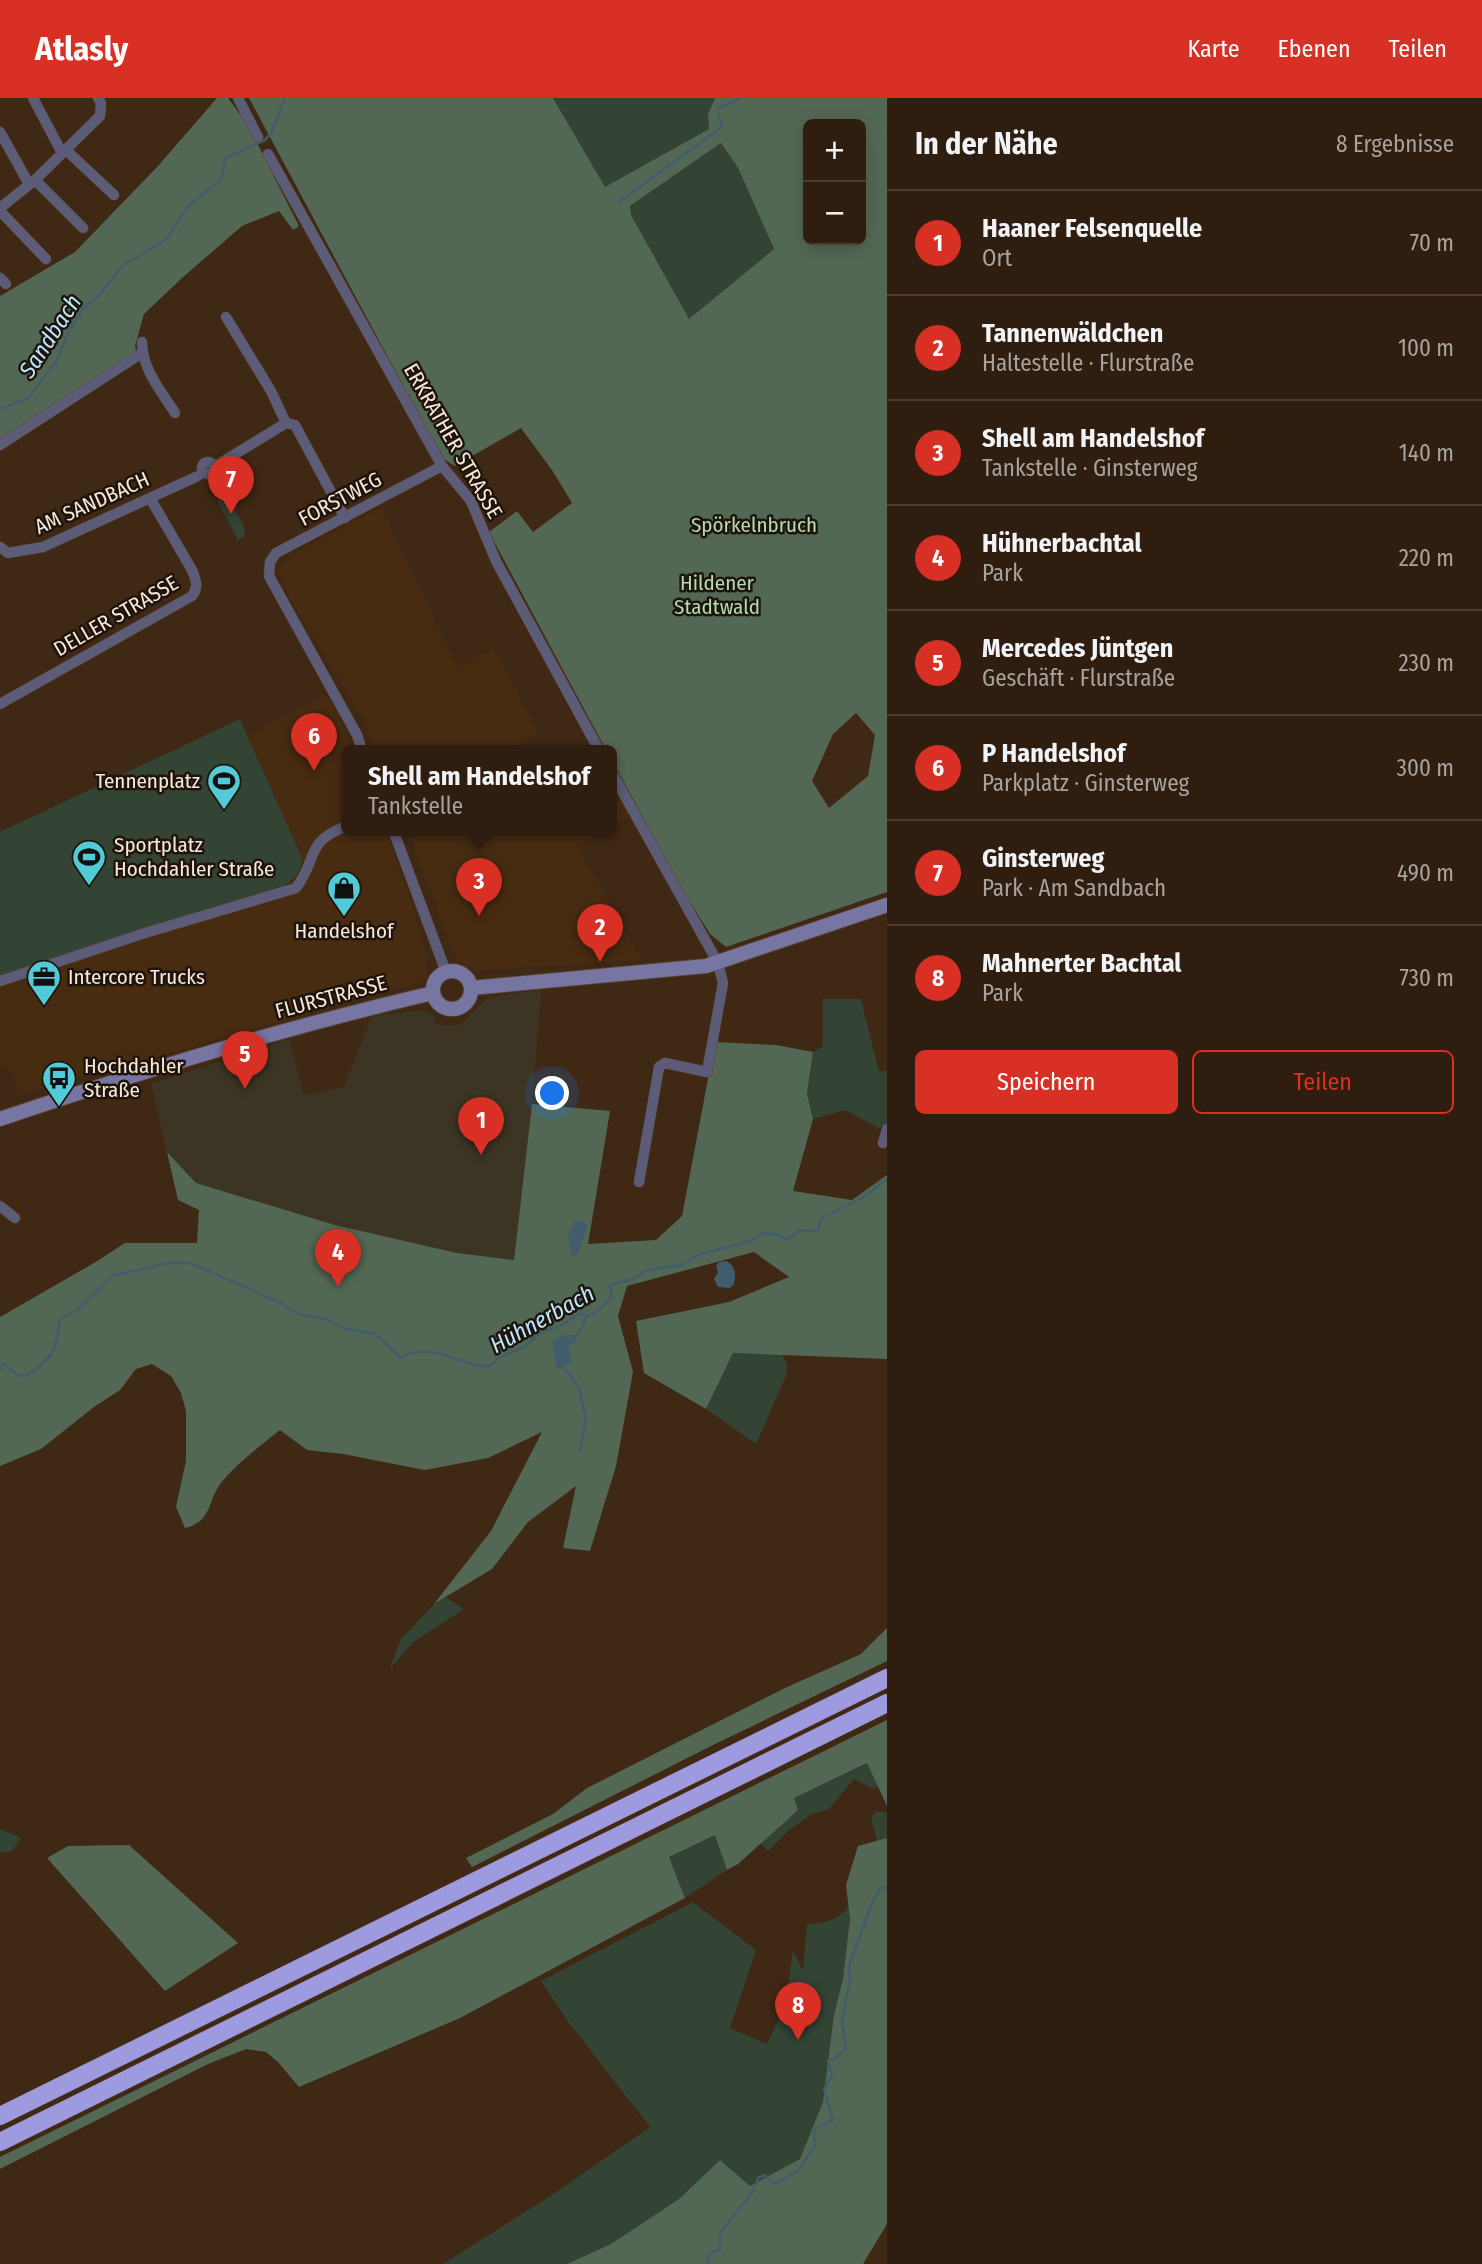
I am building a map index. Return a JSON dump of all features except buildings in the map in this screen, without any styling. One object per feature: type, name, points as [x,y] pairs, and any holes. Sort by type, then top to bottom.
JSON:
[{"type":"highway","points":[[0,2116],[887,1678]]},
{"type":"highway","points":[[0,2142],[887,1703]]},
{"type":"main road","points":[[471,988],[688,969],[718,963],[887,905]]},
{"type":"main road","points":[[454,970],[468,980],[471,988],[469,1000],[458,1008],[444,1008],[433,993],[435,981],[446,972],[454,970]]},
{"type":"main road","name":"FLURSTRASSE","points":[[0,1118],[316,1021],[433,993]]},
{"type":"street","points":[[33,98],[64,151],[114,195]]},
{"type":"street","points":[[46,259],[0,209],[100,116],[101,103],[98,98]]},
{"type":"street","points":[[238,98],[258,137]]},
{"type":"street","points":[[0,132],[32,182],[82,228]]},
{"type":"street","name":"ERKRATHER STRASSE","points":[[268,154],[442,466],[471,501],[496,561],[596,745]]},
{"type":"street","points":[[226,317],[271,391],[286,423]]},
{"type":"street","points":[[0,445],[142,347],[149,372],[175,413]]},
{"type":"street","points":[[214,467],[286,423],[295,425],[345,518]]},
{"type":"street","name":"FORSTWEG","points":[[360,745],[269,576],[270,562],[276,553],[442,466]]},
{"type":"street","name":"AM SANDBACH","points":[[0,547],[8,553],[43,547],[198,475]]},
{"type":"street","name":"DELLER STRASSE","points":[[0,704],[192,596],[197,583],[150,498]]},
{"type":"street","points":[[617,782],[718,963],[723,983],[707,1072],[665,1063],[659,1067],[639,1182]]},
{"type":"street","points":[[0,981],[145,933],[296,888],[305,876],[318,841],[341,828]]},
{"type":"street","points":[[395,836],[446,972]]},
{"type":"street","points":[[883,1143],[887,1129]]},
{"type":"street","points":[[0,1206],[15,1218]]},
{"type":"shaded area","points":[[381,507],[458,667],[494,648],[539,733],[518,745],[373,745],[364,720],[290,599],[278,569],[302,549]]},
{"type":"shaded area","points":[[325,694],[335,709],[350,745],[341,745],[341,836],[388,836],[426,954],[426,979],[417,984],[19,1095],[12,1073],[0,1063],[0,985],[133,940],[285,897],[282,887],[296,877],[302,867],[302,858],[248,735]]},
{"type":"shaded area","points":[[617,793],[630,817],[617,824]]},
{"type":"shaded area","points":[[409,836],[596,836],[578,847],[642,960],[475,971],[456,960]]},
{"type":"shaded area","points":[[541,991],[532,1104],[514,1260],[457,1253],[335,1225],[196,1183],[167,1152],[151,1084],[289,1039],[304,1095],[338,1088],[344,1086],[372,1016],[421,1010],[433,1015],[437,1025],[460,1025],[487,998]]},
{"type":"green space","points":[[217,98],[228,98],[248,125],[299,226],[293,230],[279,211],[242,226],[144,314],[135,346],[139,360],[0,451],[0,296],[75,252],[158,166]]},
{"type":"green space","name":"Hildener Stadtwald","points":[[249,98],[553,98],[605,187],[709,129],[708,114],[715,98],[887,98],[887,892],[726,947],[710,934],[680,886],[617,769],[617,745],[603,745],[489,532],[517,511],[533,532],[572,503],[521,428],[455,466],[442,458]],"holes":[[[721,143],[738,168],[774,249],[689,319],[631,215],[630,206]],[[856,713],[875,735],[868,776],[829,808],[812,781],[833,734]]]},
{"type":"green space","points":[[553,98],[715,98],[708,114],[709,129],[605,188]]},
{"type":"green space","points":[[721,143],[738,168],[774,249],[688,320],[631,215],[630,206]]},
{"type":"green space","points":[[229,499],[245,528],[244,537],[238,540],[217,500]]},
{"type":"green space","points":[[240,719],[302,858],[301,867],[294,878],[282,887],[0,976],[0,832]]},
{"type":"green space","points":[[823,999],[861,999],[879,1072],[887,1070],[887,1125],[879,1128],[845,1110],[813,1119],[807,1094],[813,1052],[823,1046]]},
{"type":"green space","points":[[715,1042],[776,1045],[813,1052],[807,1094],[813,1119],[793,1191],[852,1200],[887,1175],[887,1359],[733,1353],[706,1409],[644,1373],[636,1321],[729,1302],[789,1277],[754,1252],[627,1286],[618,1316],[633,1372],[616,1466],[590,1551],[563,1548],[576,1486],[528,1522],[492,1569],[434,1604],[491,1531],[542,1432],[488,1458],[425,1470],[307,1450],[280,1430],[249,1455],[221,1483],[200,1521],[185,1528],[176,1507],[186,1461],[186,1411],[181,1393],[171,1376],[152,1364],[136,1369],[120,1390],[41,1449],[0,1466],[0,1317],[125,1243],[197,1243],[199,1210],[178,1200],[167,1152],[196,1183],[335,1225],[457,1253],[514,1260],[532,1104],[610,1111],[588,1244],[656,1240],[682,1216]]},
{"type":"green space","points":[[733,1353],[782,1355],[787,1364],[786,1376],[756,1444],[706,1409]]},
{"type":"green space","points":[[446,1597],[464,1609],[412,1643],[389,1670],[401,1639],[434,1604]]},
{"type":"green space","points":[[887,1628],[887,1661],[711,1746],[472,1867],[466,1858],[553,1814],[587,1788],[785,1688],[861,1654]]},
{"type":"green space","points":[[887,1720],[887,1806],[867,1763],[794,1798],[798,1810],[738,1864],[727,1870],[715,1835],[669,1857],[685,1898],[460,2018],[299,2087],[266,2052],[246,2049],[208,2064],[0,2169],[0,2157]]},
{"type":"green space","points":[[868,1763],[878,1787],[872,1788],[854,1779],[829,1809],[812,1814],[788,1831],[768,1851],[760,1843],[797,1810],[793,1798]]},
{"type":"green space","points":[[876,1812],[887,1812],[887,2215],[656,2225],[695,2184],[679,2199],[612,2244],[567,2264],[443,2264],[555,2193],[650,2127],[566,2019],[541,1981],[693,1902],[756,1950],[730,2028],[767,2044],[779,2018],[793,1950],[803,1971],[807,1924],[830,1920],[849,1907],[848,1948],[834,2015],[886,1874],[871,1817]]},
{"type":"green space","points":[[0,1829],[21,1838],[12,1851],[0,1853]]},
{"type":"green space","points":[[716,1834],[727,1870],[685,1898],[669,1857]]},
{"type":"green space","points":[[887,1838],[887,2224],[863,2264],[567,2264],[611,2244],[679,2199],[720,2160],[750,2186],[800,2159],[823,2102],[850,1919],[846,1885],[858,1846]]},
{"type":"green space","points":[[129,1845],[238,1943],[165,1991],[47,1858],[68,1846]]},
{"type":"water","points":[[575,1220],[586,1223],[587,1228],[578,1254],[574,1256],[571,1254],[568,1236]]},
{"type":"water","points":[[727,1261],[735,1271],[734,1284],[730,1288],[718,1287],[714,1279],[718,1272],[716,1266],[719,1262]]},
{"type":"water","points":[[567,1334],[575,1335],[577,1340],[568,1348],[572,1361],[560,1369],[556,1367],[552,1341]]},
{"type":"waterway","name":"Sandbach","points":[[0,409],[28,398],[56,362],[70,329],[83,309],[100,294],[122,266],[167,239],[189,205],[220,181],[225,158],[265,140],[271,133],[285,98]]},
{"type":"waterway","points":[[619,202],[722,127],[717,109],[741,98]]},
{"type":"waterway","name":"Hühnerbach","points":[[0,1370],[3,1363],[17,1375],[27,1376],[43,1364],[52,1352],[60,1319],[78,1310],[112,1276],[168,1263],[190,1263],[279,1302],[298,1314],[325,1319],[345,1329],[374,1333],[400,1357],[424,1351],[434,1352],[489,1367],[500,1357],[526,1346],[541,1332],[558,1327],[581,1313],[586,1317],[599,1310],[612,1296],[610,1285],[636,1278],[644,1271],[680,1265],[701,1254],[753,1240],[763,1233],[775,1234],[788,1240],[798,1231],[818,1230],[822,1218],[864,1197],[887,1179]]},
{"type":"waterway","points":[[575,1337],[586,1317]]},
{"type":"waterway","points":[[562,1365],[577,1385]]},
{"type":"waterway","points":[[579,1388],[586,1418],[580,1452]]},
{"type":"waterway","points":[[709,2264],[707,2255],[720,2249],[720,2233],[754,2190],[758,2178],[765,2175],[771,2182],[776,2183],[798,2171],[815,2146],[814,2130],[833,2120],[824,2089],[832,2077],[828,2061],[846,2049],[842,2021],[850,1979],[849,1966],[872,1903],[880,1889],[887,1887]]},
{"type":"place","name":"Ginsterweg","points":[[231,514]]},
{"type":"place","name":"P Handelshof","points":[[314,771]]},
{"type":"place","name":"Tennenplatz","points":[[224,811]]},
{"type":"place","name":"Sportplatz Hochdahler Straße","points":[[89,887]]},
{"type":"place","name":"Shell am Handelshof","points":[[479,916]]},
{"type":"place","name":"Handelshof","points":[[344,918]]},
{"type":"place","name":"Tannenwäldchen","points":[[600,962]]},
{"type":"place","name":"Intercore Trucks","points":[[44,1007]]},
{"type":"place","name":"Mercedes Jüntgen","points":[[245,1089]]},
{"type":"place","name":"Hochdahler Straße","points":[[59,1108]]},
{"type":"place","name":"Haaner Felsenquelle","points":[[481,1155]]},
{"type":"place","name":"Hühnerbachtal","points":[[338,1287]]},
{"type":"place","name":"Mahnerter Bachtal","points":[[798,2040]]},
{"type":"park label","name":"Spörkelnbruch","points":[[754,525]]}]
